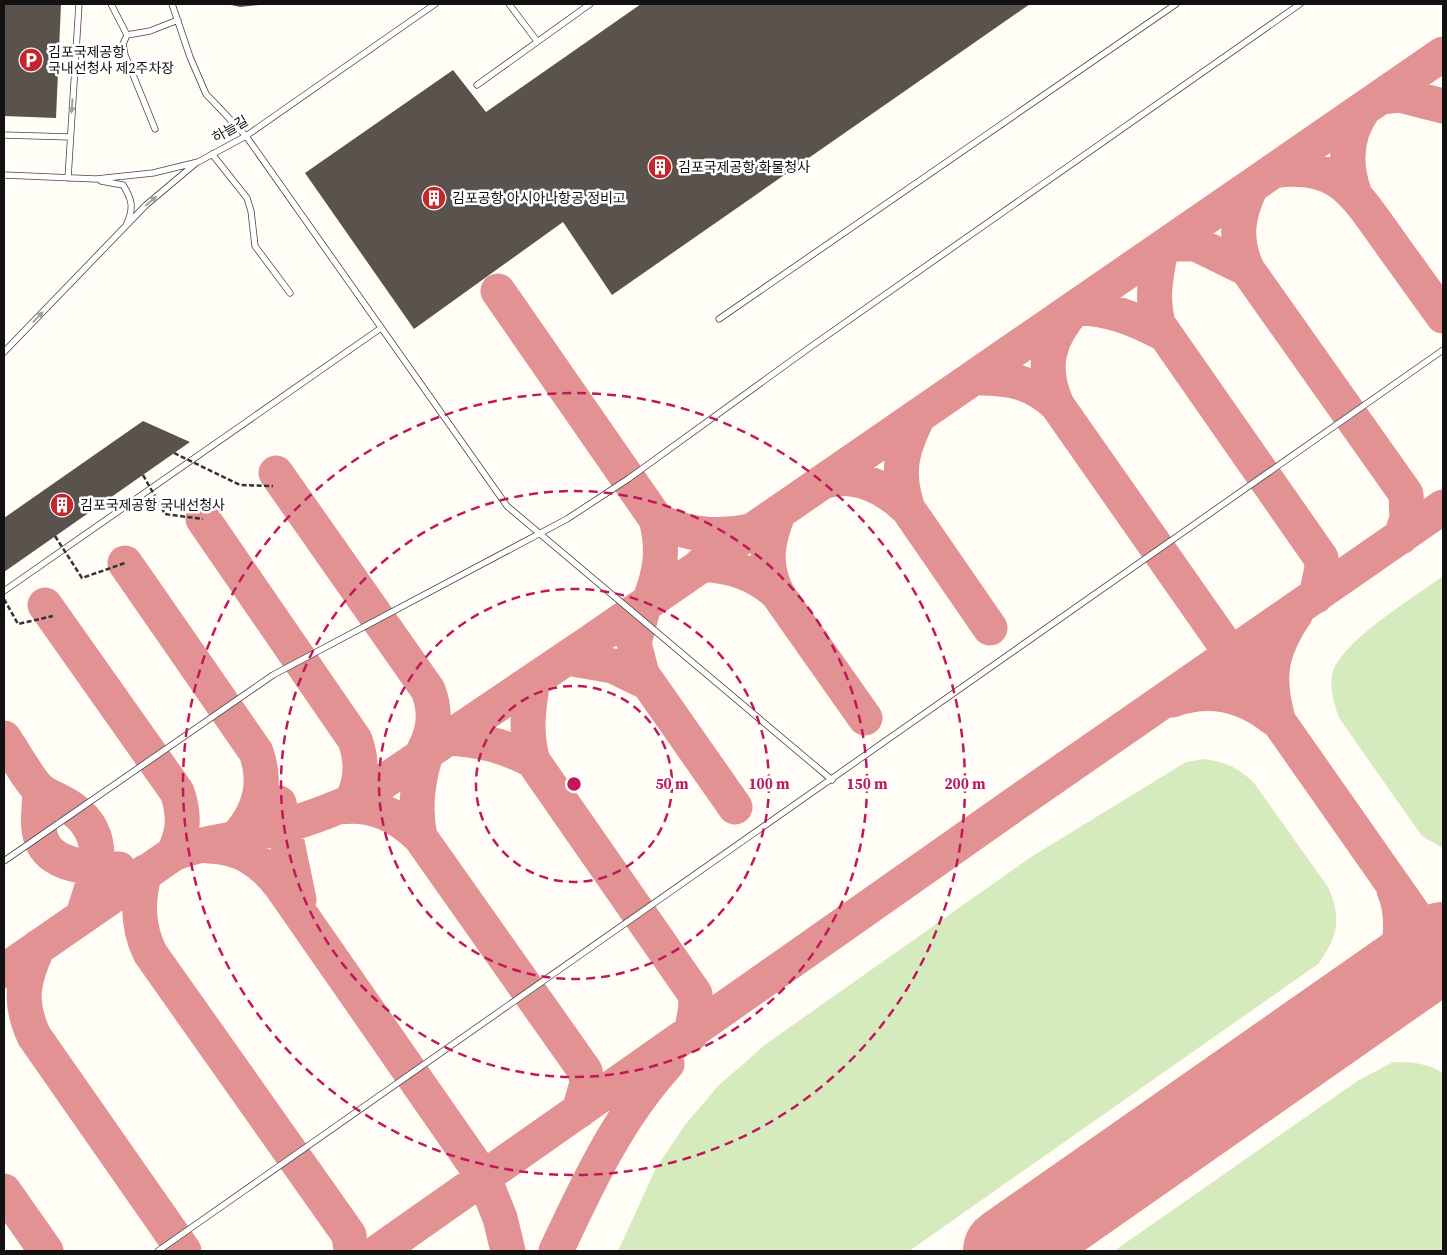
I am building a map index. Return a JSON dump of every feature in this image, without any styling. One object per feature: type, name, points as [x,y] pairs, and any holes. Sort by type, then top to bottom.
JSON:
[{"type":"lane","points":[[68,178],[79,4]]},
{"type":"lane","points":[[111,4],[127,35]]},
{"type":"lane","points":[[172,4],[206,94],[246,136],[505,503],[832,780]]},
{"type":"lane","name":"하늘길","points":[[4,175],[96,180],[153,173],[198,162],[246,136],[435,4]]},
{"type":"lane","points":[[509,4],[537,41]]},
{"type":"lane","points":[[477,85],[590,4]]},
{"type":"lane","points":[[719,319],[1176,4]]},
{"type":"lane","points":[[4,861],[273,676],[540,534],[628,479],[810,348],[1300,4]]},
{"type":"lane","points":[[127,35],[150,31],[178,20]]},
{"type":"lane","points":[[127,35],[123,44],[125,55],[156,130]]},
{"type":"lane","points":[[4,135],[70,137]]},
{"type":"lane","points":[[212,154],[247,198],[251,211],[255,246],[290,293]]},
{"type":"lane","points":[[4,352],[146,205],[198,162]]},
{"type":"lane","points":[[96,180],[123,185],[130,196],[132,211],[123,229]]},
{"type":"lane","points":[[4,592],[381,328]]},
{"type":"lane","points":[[158,1251],[1443,350]]},
{"type":"path","points":[[174,453],[240,485],[272,486]]},
{"type":"path","points":[[143,475],[165,514],[203,518]]},
{"type":"path","points":[[55,536],[82,578],[125,563]]},
{"type":"path","points":[[4,600],[18,624],[53,616]]},
{"type":"green space","points":[[1443,576],[1443,848],[1422,836],[1339,718],[1331,686],[1335,666],[1355,642],[1385,617]]},
{"type":"green space","points":[[1204,759],[1232,766],[1254,783],[1328,887],[1335,908],[1336,927],[1330,945],[1318,964],[909,1251],[618,1251],[656,1168],[685,1125],[718,1086],[766,1044],[1031,857],[1186,762]]},
{"type":"green space","points":[[1393,1062],[1419,1064],[1443,1073],[1443,1251],[1114,1251],[1359,1080]]},
{"type":"building","name":"김포국제공항 국내선청사 제2주차장","points":[[4,4],[61,4],[56,118],[4,116]]},
{"type":"building","points":[[227,4],[259,4],[259,5],[240,7]]},
{"type":"building","name":"김포국제공항 화물청사","points":[[641,4],[1030,4],[612,295],[563,222],[414,329],[305,173],[453,70],[486,112]]},
{"type":"building","name":"김포국제공항 국내선청사","points":[[143,421],[190,442],[4,572],[4,518]]},
{"type":"taxiway","points":[[4,971],[173,854],[197,846],[286,826],[318,815],[364,795],[589,643],[1443,54]]},
{"type":"taxiway","points":[[1381,97],[1400,95],[1443,106]]},
{"type":"taxiway","points":[[1354,192],[1349,170],[1348,149],[1353,129],[1364,109]]},
{"type":"taxiway","points":[[1273,171],[1296,169],[1314,171],[1330,176],[1343,185],[1366,209],[1443,316]]},
{"type":"taxiway","points":[[1251,187],[1240,218],[1239,228],[1240,248],[1247,269],[1406,494],[1407,518],[1401,537]]},
{"type":"taxiway","points":[[1168,244],[1196,244],[1247,269]]},
{"type":"taxiway","points":[[1161,249],[1155,296],[1158,324],[1321,558],[1322,568],[1316,596]]},
{"type":"taxiway","points":[[498,291],[656,519],[660,540],[660,560],[659,570],[649,601]]},
{"type":"taxiway","points":[[1162,333],[1120,315],[1087,308],[1075,308],[1058,330],[1050,354],[1049,378],[1057,405],[1443,956]]},
{"type":"taxiway","points":[[973,378],[997,378],[1018,382],[1038,391],[1057,405]]},
{"type":"taxiway","points":[[919,415],[908,439],[902,460],[902,483],[908,509],[990,628]]},
{"type":"taxiway","points":[[276,473],[428,690],[433,709],[431,734],[419,759]]},
{"type":"taxiway","points":[[822,482],[846,478],[868,483],[889,494],[908,509]]},
{"type":"taxiway","points":[[379,1251],[1015,804],[1443,507]]},
{"type":"taxiway","points":[[779,512],[768,552],[770,572],[777,593],[865,718]]},
{"type":"taxiway","points":[[203,519],[355,740],[358,748],[360,772],[355,794],[351,802]]},
{"type":"taxiway","points":[[656,519],[678,529],[702,534],[750,531]]},
{"type":"taxiway","points":[[125,563],[256,752],[261,776],[259,798],[250,820],[235,839]]},
{"type":"taxiway","points":[[702,564],[742,572],[760,580],[777,593]]},
{"type":"taxiway","points":[[45,605],[177,792],[182,824],[177,846],[173,854]]},
{"type":"taxiway","points":[[644,605],[634,643],[642,674],[735,807]]},
{"type":"taxiway","points":[[1277,715],[1272,687],[1273,662],[1281,638],[1296,613]]},
{"type":"taxiway","points":[[567,658],[613,666],[646,682]]},
{"type":"taxiway","points":[[533,681],[528,721],[530,751],[533,761],[695,994],[696,1007],[691,1034]]},
{"type":"taxiway","points":[[1172,700],[1199,694],[1225,695],[1250,703],[1273,718]]},
{"type":"taxiway","points":[[4,738],[37,787],[74,810],[86,821],[93,833],[97,859],[92,887],[83,915]]},
{"type":"taxiway","points":[[449,738],[493,745],[513,751],[533,761]]},
{"type":"taxiway","points":[[426,754],[417,795],[420,837],[585,1071],[587,1083],[579,1111]]},
{"type":"taxiway","points":[[40,790],[39,827],[41,838],[46,848],[63,861],[85,867],[119,869]]},
{"type":"taxiway","points":[[279,803],[299,900]]},
{"type":"taxiway","points":[[340,807],[363,807],[384,812],[402,822],[420,837]]},
{"type":"taxiway","points":[[209,846],[231,849],[250,857],[266,869],[281,886],[484,1178],[500,1218],[508,1251]]},
{"type":"taxiway","points":[[145,872],[142,882],[140,913],[143,933],[150,953],[349,1235],[351,1251]]},
{"type":"taxiway","points":[[1357,1007],[1384,981],[1396,957],[1401,923],[1400,911],[1394,890]]},
{"type":"taxiway","points":[[38,947],[29,970],[24,991],[26,1012],[34,1036],[184,1251]]},
{"type":"taxiway","points":[[556,1251],[604,1153],[633,1107],[667,1064]]},
{"type":"taxiway","points":[[4,1191],[46,1251]]},
{"type":"runway","points":[[1007,1251],[1443,946]]},
{"type":"place","name":"김포국제공항 국내선청사 제2주차장","points":[[31,60]]},
{"type":"place","name":"김포국제공항 화물청사","points":[[660,167]]},
{"type":"place","name":"김포공항 아시아나항공 정비고","points":[[434,198]]},
{"type":"place","name":"김포국제공항 국내선청사","points":[[62,505]]}]
